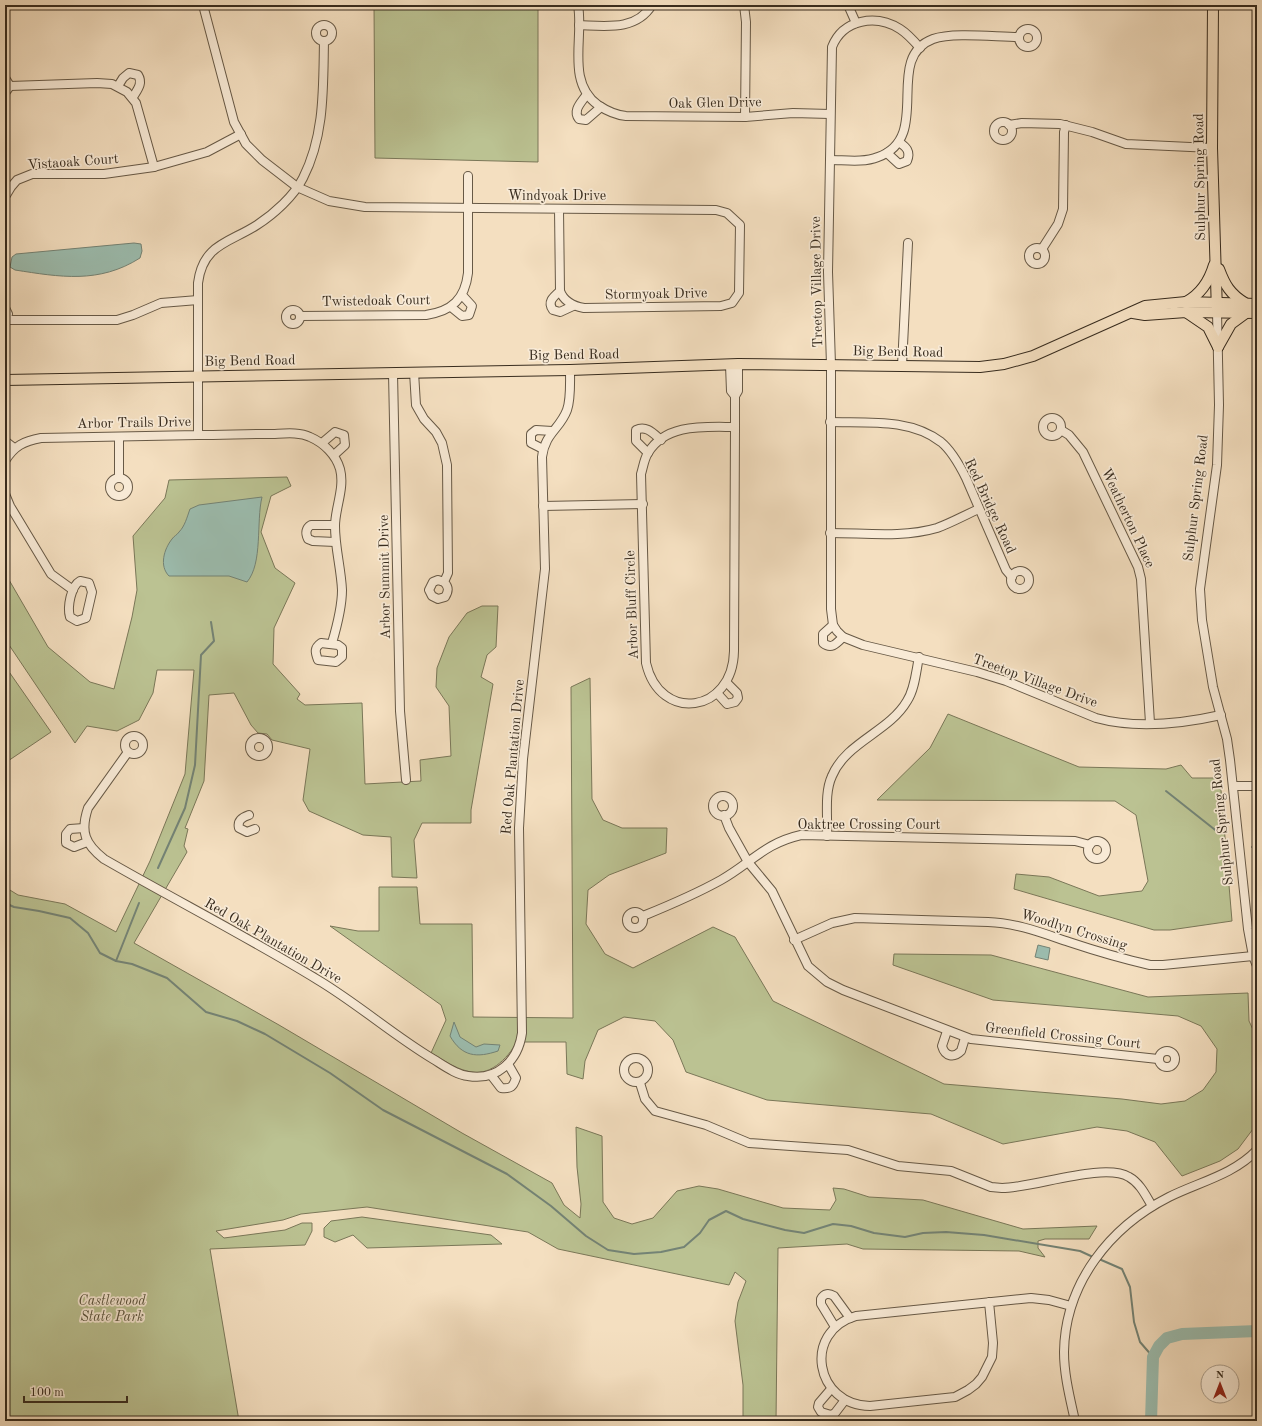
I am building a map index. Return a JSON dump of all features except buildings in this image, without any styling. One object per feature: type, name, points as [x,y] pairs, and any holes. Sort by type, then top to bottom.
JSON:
[{"type":"main road","name":"Sulphur Spring Road","points":[[1213,5],[1212,148],[1217,308]]},
{"type":"main road","points":[[1216,260],[1211,275],[1202,291],[1186,307],[1208,327],[1218,347]]},
{"type":"main road","points":[[1216,260],[1224,284],[1230,293],[1246,308],[1231,324],[1218,347]]},
{"type":"main road","name":"Big Bend Road","points":[[5,380],[570,370],[734,364],[980,367],[1004,364],[1040,354],[1105,323],[1133,313],[1145,306],[1246,308],[1257,304]]},
{"type":"main road","name":"Big Bend Road","points":[[1246,308],[1257,313]]},
{"type":"street","name":"Windyoak Drive","points":[[203,5],[234,122],[246,144],[262,160],[297,187],[329,201],[365,207],[716,210],[727,212],[740,225],[741,232],[740,288],[736,298]]},
{"type":"street","name":"Oak Glen Drive","points":[[578,5],[580,78],[587,94],[610,113],[626,116],[745,117],[793,113],[830,114]]},
{"type":"street","points":[[579,25],[614,26],[630,24],[647,13],[652,5]]},
{"type":"street","points":[[744,5],[746,22],[745,117]]},
{"type":"street","points":[[848,5],[856,23]]},
{"type":"street","name":"Treetop Village Drive","points":[[920,48],[907,34],[891,25],[871,20],[856,23],[839,35],[832,47],[828,298],[831,365],[830,533],[831,609],[833,625],[843,637],[872,649],[919,657],[1006,681],[1096,718],[1110,722],[1175,723],[1221,715]]},
{"type":"street","points":[[830,160],[867,160],[879,157],[887,153],[899,142],[907,124],[908,76],[915,55],[920,48],[934,39],[948,36],[1018,38]]},
{"type":"street","name":"Arbor Trails Drive","points":[[14,448],[22,443],[41,438],[198,435],[198,300],[200,270],[208,254],[228,239],[240,235],[270,216],[304,178],[319,133],[322,106],[324,41]]},
{"type":"street","points":[[118,86],[123,78],[129,73],[138,75],[141,81],[140,86],[133,97]]},
{"type":"street","points":[[5,78],[10,86]]},
{"type":"street","points":[[10,86],[97,83],[118,86],[133,97],[154,167]]},
{"type":"street","points":[[5,93],[10,86]]},
{"type":"street","points":[[587,94],[576,109],[576,114],[579,119],[586,120],[601,107]]},
{"type":"street","points":[[1010,126],[1022,123],[1066,124],[1133,146],[1212,148]]},
{"type":"street","points":[[1042,249],[1058,224],[1063,209],[1064,132],[1066,124]]},
{"type":"street","name":"Vistaoak Court","points":[[5,197],[10,187],[17,180],[32,174],[104,174],[154,167],[207,152],[241,134]]},
{"type":"street","points":[[887,153],[899,164],[907,161],[909,152],[907,148],[899,142]]},
{"type":"street","name":"Twistedoak Court","points":[[300,316],[418,316],[435,314],[451,307],[462,295],[468,273],[468,176]]},
{"type":"street","name":"Stormyoak Drive","points":[[559,209],[560,291],[551,300],[550,305],[553,310],[560,312],[573,306],[584,308],[721,306],[732,303],[736,298]]},
{"type":"street","points":[[902,366],[908,242]]},
{"type":"street","points":[[560,291],[562,297],[573,306]]},
{"type":"street","name":"Twistedoak Court","points":[[451,307],[462,316],[469,314],[472,306],[462,295]]},
{"type":"street","points":[[5,308],[8,314],[5,320],[117,320],[133,316],[161,303],[198,300]]},
{"type":"street","name":"Sulphur Spring Road","points":[[1217,308],[1219,428],[1217,465],[1200,589],[1213,687],[1227,739],[1245,903],[1253,956],[1257,966]]},
{"type":"street","name":"Arbor Bluff Circle","points":[[734,364],[738,391],[735,396],[735,427],[734,660],[731,675],[727,683],[717,693],[698,702],[679,703],[656,688],[648,676],[645,650],[643,504],[641,474],[648,453],[661,440],[685,428],[735,427]]},
{"type":"street","name":"Red Oak Plantation Drive","points":[[87,842],[104,860],[318,980],[417,1050],[442,1065],[466,1076],[478,1077],[491,1075],[508,1064],[517,1052],[522,1033],[519,828],[523,759],[545,569],[543,449],[552,431],[563,419],[568,409],[570,370]]},
{"type":"street","points":[[414,372],[416,405],[424,419],[436,432],[445,449],[447,465],[448,573],[444,582]]},
{"type":"street","name":"Arbor Summit Drive","points":[[393,373],[400,711],[406,780]]},
{"type":"street","name":"Red Bridge Road","points":[[830,422],[899,425],[915,428],[942,443],[958,464],[1006,570],[1012,577]]},
{"type":"street","points":[[648,453],[636,441],[636,430],[642,428],[647,429],[661,440]]},
{"type":"street","points":[[543,449],[531,443],[531,434],[536,430],[552,431]]},
{"type":"street","name":"Weatherton Place","points":[[1061,430],[1069,435],[1083,452],[1138,567],[1141,579],[1150,723]]},
{"type":"street","points":[[322,443],[335,432],[344,435],[345,445],[334,455]]},
{"type":"street","points":[[198,435],[292,434],[309,436],[322,443],[334,455],[340,469],[341,485],[335,525],[340,565],[341,604],[332,643]]},
{"type":"street","points":[[119,437],[119,478]]},
{"type":"street","points":[[5,441],[14,448],[5,461]]},
{"type":"street","points":[[5,494],[10,506],[51,574],[73,590]]},
{"type":"street","points":[[543,506],[643,504]]},
{"type":"street","points":[[830,533],[905,534],[918,532],[937,528],[979,509]]},
{"type":"street","points":[[335,525],[311,525],[307,529],[306,533],[308,538],[313,541],[336,542]]},
{"type":"street","points":[[83,581],[89,584],[92,589],[88,613],[86,618],[80,621],[72,619],[69,613],[73,590],[77,583],[83,581]]},
{"type":"street","points":[[833,625],[823,634],[824,643],[828,646],[834,646],[843,637]]},
{"type":"street","points":[[828,836],[828,786],[832,775],[847,754],[894,717],[903,708],[912,689],[919,657]]},
{"type":"street","points":[[717,693],[727,704],[735,702],[738,698],[737,693],[727,683]]},
{"type":"street","points":[[84,828],[70,829],[66,834],[66,843],[74,847],[87,842],[84,828],[88,808],[128,752]]},
{"type":"street","points":[[1233,786],[1257,786]]},
{"type":"street","points":[[249,815],[241,819],[239,822],[239,828],[247,832],[255,829]]},
{"type":"street","name":"Greenfield Crossing Court","points":[[724,815],[729,828],[748,862],[772,891],[794,940],[808,966],[827,982],[965,1038],[996,1043],[1158,1059]]},
{"type":"street","name":"Oaktree Crossing Court","points":[[643,916],[686,898],[722,880],[774,844],[785,839],[801,836],[1075,841],[1090,845]]},
{"type":"street","name":"Woodlyn Crossing","points":[[794,940],[832,923],[855,918],[981,922],[1005,923],[1031,928],[1071,943],[1150,965],[1253,956]]},
{"type":"street","name":"Greenfield Crossing Court","points":[[947,1031],[942,1046],[945,1053],[949,1055],[956,1055],[962,1051],[965,1038]]},
{"type":"street","points":[[491,1075],[500,1088],[510,1088],[514,1086],[516,1078],[508,1064]]},
{"type":"street","points":[[640,1083],[645,1099],[655,1111],[706,1125],[749,1142],[848,1150],[898,1166],[951,1172],[991,1187],[1002,1188],[1099,1173],[1121,1173],[1138,1184],[1152,1206]]},
{"type":"street","points":[[1075,1421],[1066,1379],[1064,1353],[1065,1336],[1071,1306],[1087,1274],[1108,1242],[1121,1228],[1152,1206],[1237,1167],[1257,1150]]},
{"type":"street","points":[[835,1327],[821,1304],[821,1299],[824,1295],[831,1294],[834,1296],[850,1318]]},
{"type":"street","points":[[989,1302],[993,1343],[992,1357],[982,1377],[968,1390],[955,1397],[857,1406],[844,1400],[831,1389],[824,1375],[821,1358],[828,1335],[835,1327],[850,1318],[989,1302],[1039,1298],[1071,1306]]},
{"type":"street","points":[[831,1389],[818,1403],[818,1407],[821,1412],[828,1416],[835,1413],[844,1400]]},
{"type":"green space","points":[[374,5],[538,5],[538,162],[375,158]]},
{"type":"green space","name":"Castlewood State Park","points":[[287,477],[291,486],[271,496],[261,532],[275,568],[295,583],[274,628],[273,664],[300,694],[297,699],[305,705],[362,703],[365,784],[421,781],[420,760],[451,756],[449,706],[436,687],[437,668],[449,637],[467,613],[482,606],[498,606],[496,647],[487,655],[481,677],[493,684],[471,810],[471,823],[422,823],[414,840],[417,878],[392,877],[391,837],[363,835],[309,811],[303,800],[310,749],[272,740],[267,734],[258,733],[251,725],[234,693],[209,695],[204,781],[185,828],[188,829],[184,846],[187,852],[134,943],[279,1025],[462,1133],[552,1183],[564,1205],[580,1218],[581,1204],[577,1167],[576,1127],[602,1136],[603,1202],[614,1218],[632,1224],[653,1218],[677,1191],[699,1186],[718,1189],[783,1208],[830,1210],[836,1200],[833,1188],[844,1189],[869,1197],[923,1200],[1023,1229],[1097,1226],[1089,1239],[1045,1239],[1038,1241],[1038,1248],[1045,1257],[1019,1251],[863,1249],[847,1244],[778,1248],[776,1421],[743,1421],[743,1385],[735,1321],[738,1302],[746,1281],[735,1272],[729,1285],[558,1249],[528,1232],[367,1207],[301,1214],[283,1220],[216,1231],[224,1238],[285,1230],[302,1223],[312,1223],[312,1231],[305,1245],[210,1249],[239,1421],[5,1421],[5,887],[18,895],[65,904],[116,932],[150,861],[185,774],[194,670],[157,670],[153,693],[139,720],[117,731],[87,726],[75,743],[5,639],[5,573],[48,647],[90,682],[114,689],[132,617],[137,590],[133,536],[165,498],[169,480]]},
{"type":"green space","points":[[5,666],[51,732],[5,763]]},
{"type":"green space","points":[[590,678],[592,799],[603,820],[622,828],[667,828],[666,853],[609,875],[588,890],[586,924],[605,954],[633,968],[713,927],[735,937],[773,1001],[944,1084],[1122,1099],[1161,1104],[1185,1101],[1203,1090],[1216,1072],[1217,1049],[1201,1026],[1178,1016],[993,1000],[893,965],[894,954],[991,955],[1148,997],[1248,993],[1249,1021],[1257,1038],[1257,1116],[1253,1129],[1238,1149],[1220,1161],[1182,1176],[1155,1142],[1127,1131],[1097,1127],[1003,1144],[931,1114],[767,1100],[686,1072],[673,1040],[655,1021],[624,1017],[598,1030],[585,1061],[583,1079],[567,1074],[566,1042],[517,1042],[503,1060],[496,1066],[483,1072],[467,1071],[457,1068],[431,1053],[446,1020],[441,1005],[330,926],[358,931],[379,931],[379,887],[417,887],[420,924],[472,924],[473,1017],[573,1018],[571,687]]},
{"type":"green space","points":[[948,714],[1079,767],[1166,769],[1181,765],[1192,778],[1220,778],[1232,921],[1170,930],[1154,930],[1014,889],[1016,874],[1049,877],[1099,896],[1142,891],[1148,881],[1136,815],[1115,801],[877,800],[930,748]]},
{"type":"green space","points":[[362,1217],[491,1235],[502,1244],[367,1248],[353,1235],[335,1242],[324,1237],[324,1228],[331,1221]]},
{"type":"shaded area","points":[[134,243],[141,244],[142,251],[140,258],[110,272],[94,275],[64,276],[15,270],[10,267],[12,257],[16,254]]},
{"type":"shaded area","points":[[262,497],[257,553],[252,574],[247,582],[229,576],[169,576],[163,563],[165,552],[169,543],[183,527],[190,509],[199,505]]},
{"type":"shaded area","points":[[1038,945],[1050,948],[1048,960],[1035,957]]},
{"type":"shaded area","points":[[454,1022],[460,1037],[476,1047],[484,1044],[500,1045],[498,1051],[483,1055],[465,1052],[450,1036]]},
{"type":"waterway","points":[[158,868],[185,808],[195,765],[201,655],[214,641],[211,622]]},
{"type":"waterway","points":[[1166,791],[1219,833]]},
{"type":"waterway","points":[[1252,847],[1257,850]]},
{"type":"waterway","points":[[5,903],[14,907],[70,918],[88,933],[100,953],[116,961],[132,964],[167,978],[206,1012],[237,1021],[265,1034],[330,1073],[383,1110],[507,1174],[551,1206],[586,1236],[608,1250],[634,1254],[661,1252],[684,1247],[700,1233],[709,1220],[726,1211],[743,1219],[785,1230],[804,1233],[833,1224],[851,1226],[874,1233],[905,1237],[923,1233],[946,1232],[984,1235],[1080,1251],[1093,1257]]},
{"type":"waterway","points":[[116,961],[139,903]]},
{"type":"waterway","points":[[1099,1259],[1122,1269],[1130,1287],[1134,1322],[1140,1342],[1153,1357]]},
{"type":"waterway","points":[[1151,1421],[1153,1357],[1159,1346],[1167,1338],[1182,1334],[1257,1331]]}]
